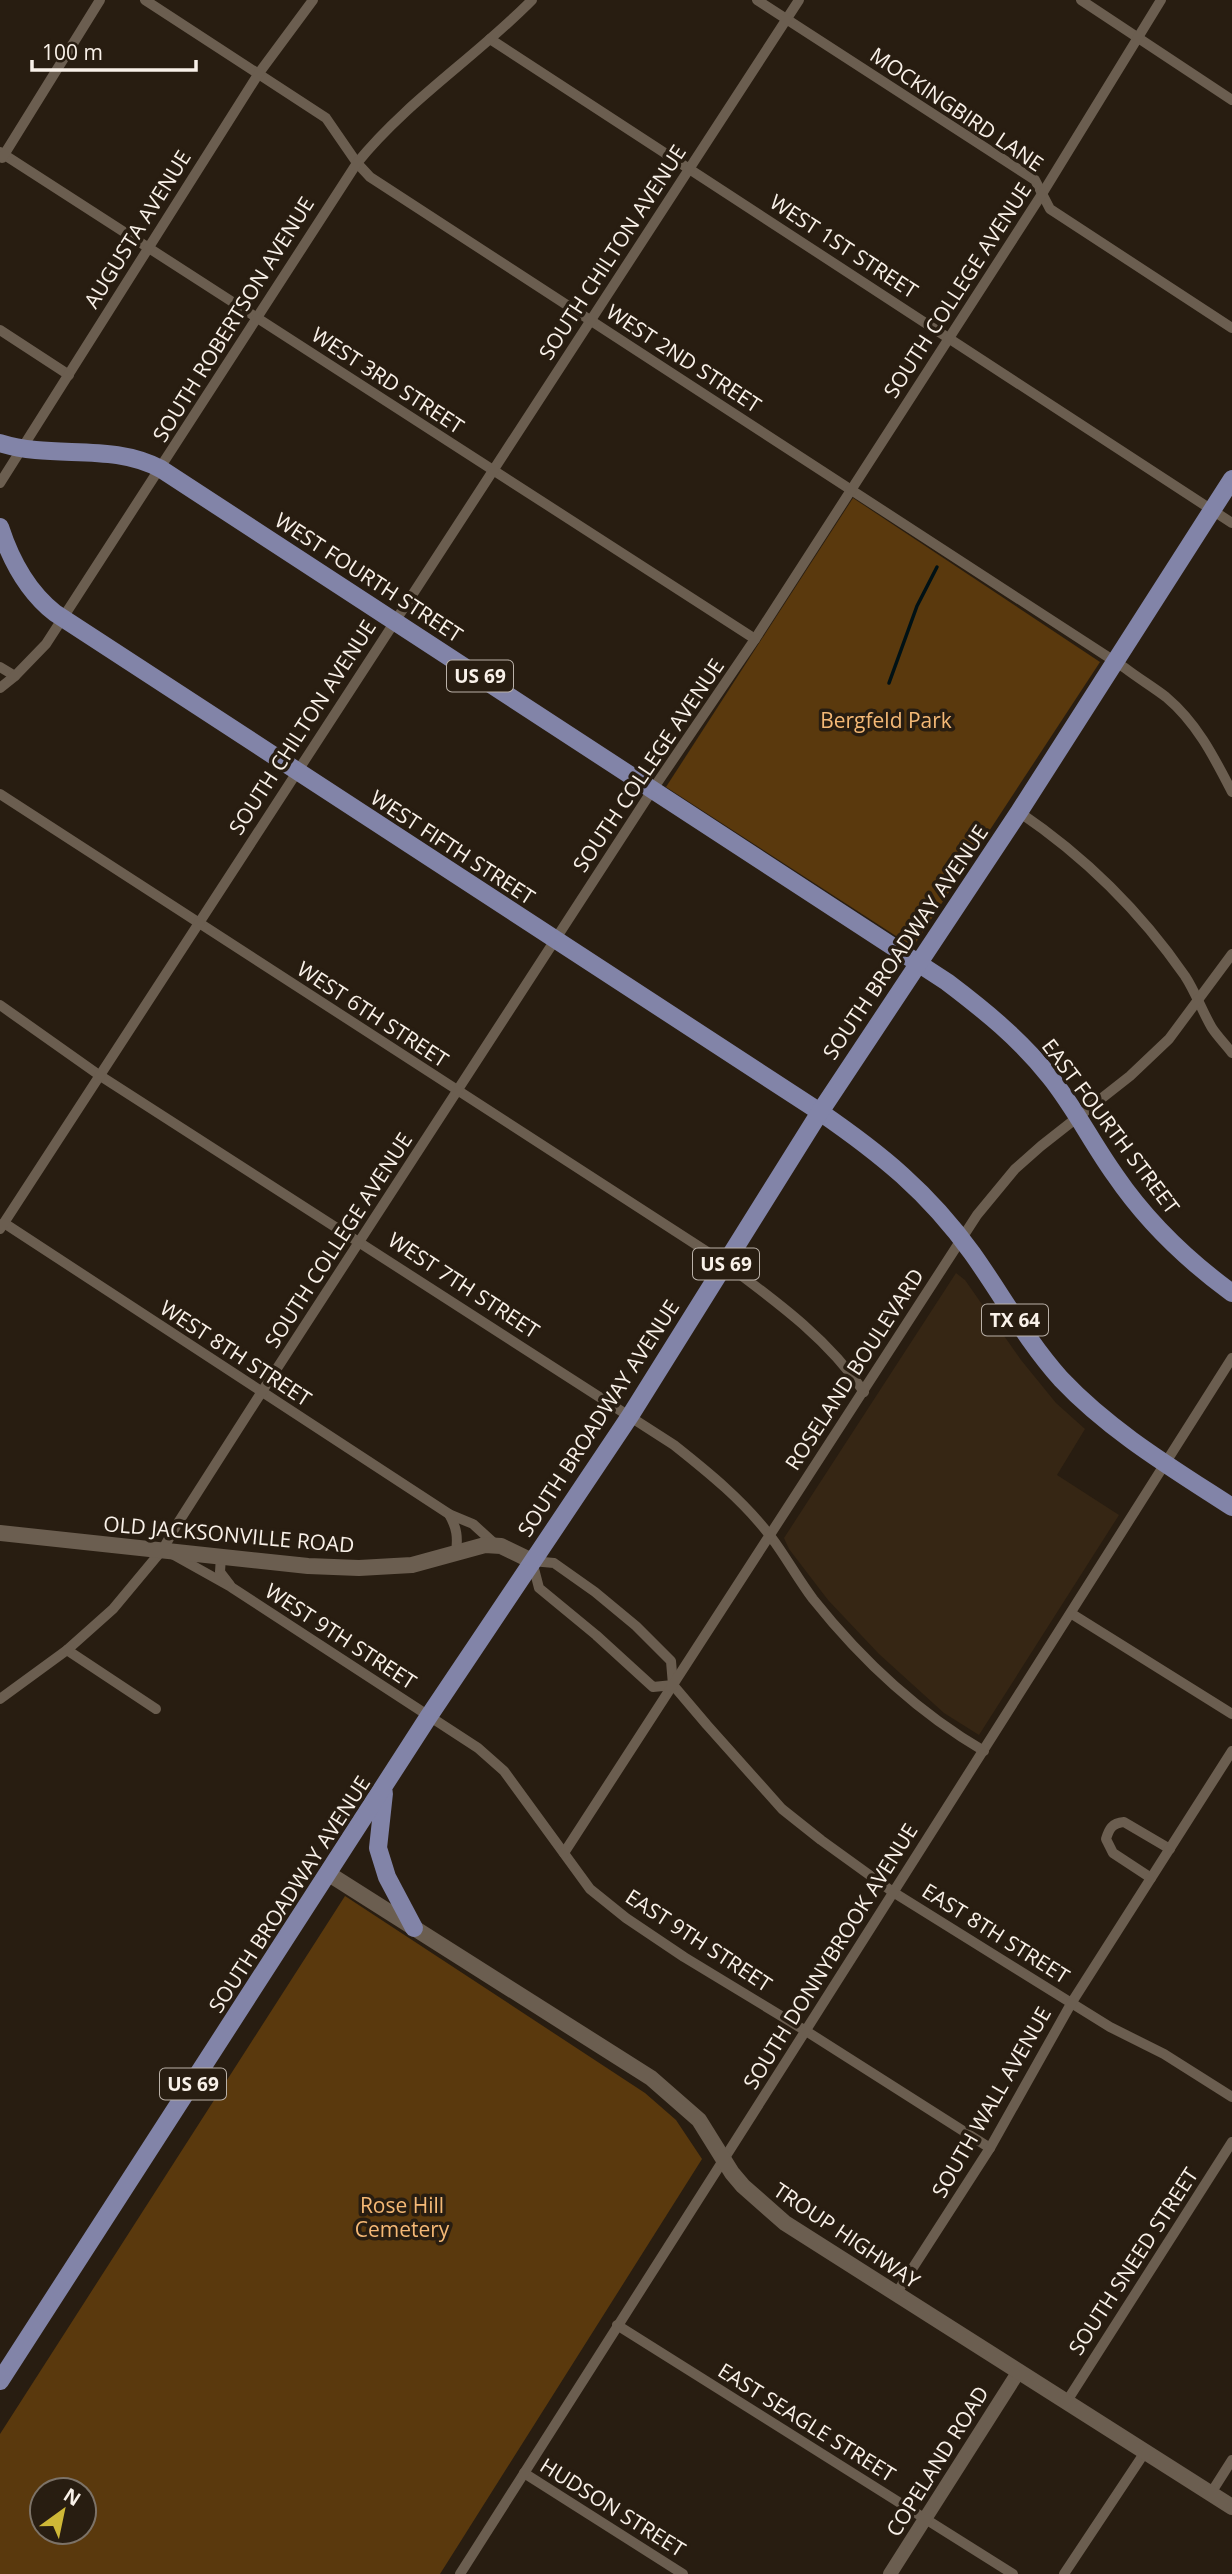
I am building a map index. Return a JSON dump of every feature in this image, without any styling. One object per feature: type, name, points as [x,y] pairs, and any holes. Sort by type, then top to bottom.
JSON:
[{"type":"main road","name":"US 69","points":[[0,443],[22,449]]},
{"type":"main road","name":"WEST FOURTH STREET","points":[[22,449],[109,454],[139,459],[161,469],[918,963]]},
{"type":"main road","name":"SOUTH BROADWAY AVENUE","points":[[0,2381],[429,1716],[630,1416],[820,1112],[1019,812],[1232,479]]},
{"type":"main road","name":"WEST FIFTH STREET","points":[[0,527],[19,572],[37,597],[63,619],[820,1112]]},
{"type":"main road","name":"EAST FOURTH STREET","points":[[918,963],[966,997],[1024,1048],[1049,1075],[1113,1173],[1159,1230],[1187,1258],[1232,1293]]},
{"type":"main road","name":"TX 64","points":[[820,1112],[892,1164],[926,1197],[961,1239],[1020,1328],[1063,1380],[1116,1429],[1232,1507]]},
{"type":"main road","name":"OLD JACKSONVILLE ROAD","points":[[0,1533],[308,1566],[359,1568],[412,1565],[485,1545],[496,1545]]},
{"type":"main road","points":[[496,1545],[532,1561]]},
{"type":"main road","points":[[386,1786],[378,1848],[387,1877],[414,1928]]},
{"type":"main road","name":"TROUP HIGHWAY","points":[[329,1874],[651,2078],[699,2120],[743,2186],[769,2210],[896,2294],[1232,2507]]},
{"type":"street","points":[[1,156],[100,0]]},
{"type":"street","name":"WEST 2ND STREET","points":[[145,0],[326,118],[370,177],[852,489],[1166,697],[1185,716],[1211,752],[1232,792]]},
{"type":"street","name":"AUGUSTA AVENUE","points":[[0,484],[259,73],[313,0]]},
{"type":"street","name":"SOUTH ROBERTSON AVENUE","points":[[0,688],[46,644],[63,619],[357,163],[395,121],[490,40],[532,0]]},
{"type":"street","name":"MOCKINGBIRD LANE","points":[[757,0],[1035,180],[1050,209],[1232,328]]},
{"type":"street","name":"SOUTH CHILTON AVENUE","points":[[2,1226],[799,0]]},
{"type":"street","points":[[1081,0],[1232,100]]},
{"type":"street","name":"SOUTH COLLEGE AVENUE","points":[[0,1699],[67,1650],[113,1609],[163,1549],[261,1393],[653,789],[852,489],[1042,194],[1161,0]]},
{"type":"street","name":"WEST 1ST STREET","points":[[490,40],[1232,523]]},
{"type":"street","name":"WEST 3RD STREET","points":[[1,156],[149,246],[755,639]]},
{"type":"street","points":[[0,330],[69,374]]},
{"type":"street","points":[[0,667],[15,676]]},
{"type":"street","name":"WEST 6TH STREET","points":[[0,794],[726,1264],[772,1298],[819,1339],[846,1366],[864,1392]]},
{"type":"street","points":[[1019,812],[1059,839],[1144,923],[1199,999],[1213,1028],[1232,1053]]},
{"type":"street","name":"ROSELAND BOULEVARD","points":[[564,1853],[977,1214],[1015,1170],[1130,1076],[1169,1039],[1232,954]]},
{"type":"street","name":"WEST 7TH STREET","points":[[0,1005],[99,1075],[674,1445],[713,1476],[769,1535],[813,1598],[858,1650],[926,1711],[960,1737],[984,1751]]},
{"type":"street","name":"WEST 8TH STREET","points":[[2,1226],[449,1514],[473,1524],[496,1545]]},
{"type":"street","name":"SOUTH DONNYBROOK AVENUE","points":[[460,2574],[1072,1614],[1232,1358]]},
{"type":"street","points":[[449,1514],[458,1537],[456,1553]]},
{"type":"street","name":"WEST 9TH STREET","points":[[163,1549],[231,1587],[429,1716]]},
{"type":"street","points":[[221,1556],[220,1572],[231,1587]]},
{"type":"street","points":[[532,1561],[539,1588],[653,1687],[673,1685]]},
{"type":"street","name":"EAST 8TH STREET","points":[[532,1561],[554,1563],[596,1592],[636,1626],[671,1661],[673,1685],[782,1809],[821,1840],[893,1892],[1110,2027],[1164,2054],[1232,2097]]},
{"type":"street","points":[[1072,1614],[1232,1714]]},
{"type":"street","points":[[67,1650],[156,1709]]},
{"type":"street","name":"EAST 9TH STREET","points":[[429,1716],[478,1748],[504,1771],[590,1889],[626,1919],[990,2148]]},
{"type":"street","name":"SOUTH WALL AVENUE","points":[[896,2294],[990,2148],[1072,2002],[1232,1751]]},
{"type":"street","points":[[1151,1878],[1113,1853],[1106,1839],[1109,1829],[1116,1823],[1124,1822],[1170,1849]]},
{"type":"street","name":"SOUTH SNEED STREET","points":[[1067,2400],[1232,2141]]},
{"type":"street","name":"EAST SEAGLE STREET","points":[[617,2325],[1013,2574]]},
{"type":"street","name":"COPELAND ROAD","points":[[890,2574],[1019,2371]]},
{"type":"street","points":[[1064,2574],[1144,2452]]},
{"type":"street","points":[[1211,2493],[1232,2460]]},
{"type":"street","name":"HUDSON STREET","points":[[524,2473],[683,2574]]},
{"type":"shaded area","points":[[956,1273],[965,1280],[1021,1360],[1056,1403],[1085,1429],[1057,1475],[1119,1515],[979,1735],[944,1713],[879,1654],[828,1600],[789,1549],[784,1538]]},
{"type":"green space","name":"Bergfeld Park","points":[[853,498],[1100,662],[913,947],[666,787]]},
{"type":"green space","name":"Rose Hill Cemetery","points":[[345,1896],[645,2093],[676,2120],[702,2159],[440,2574],[0,2574],[0,2434]]},
{"type":"waterway","points":[[889,683],[917,606],[937,567]]}]
